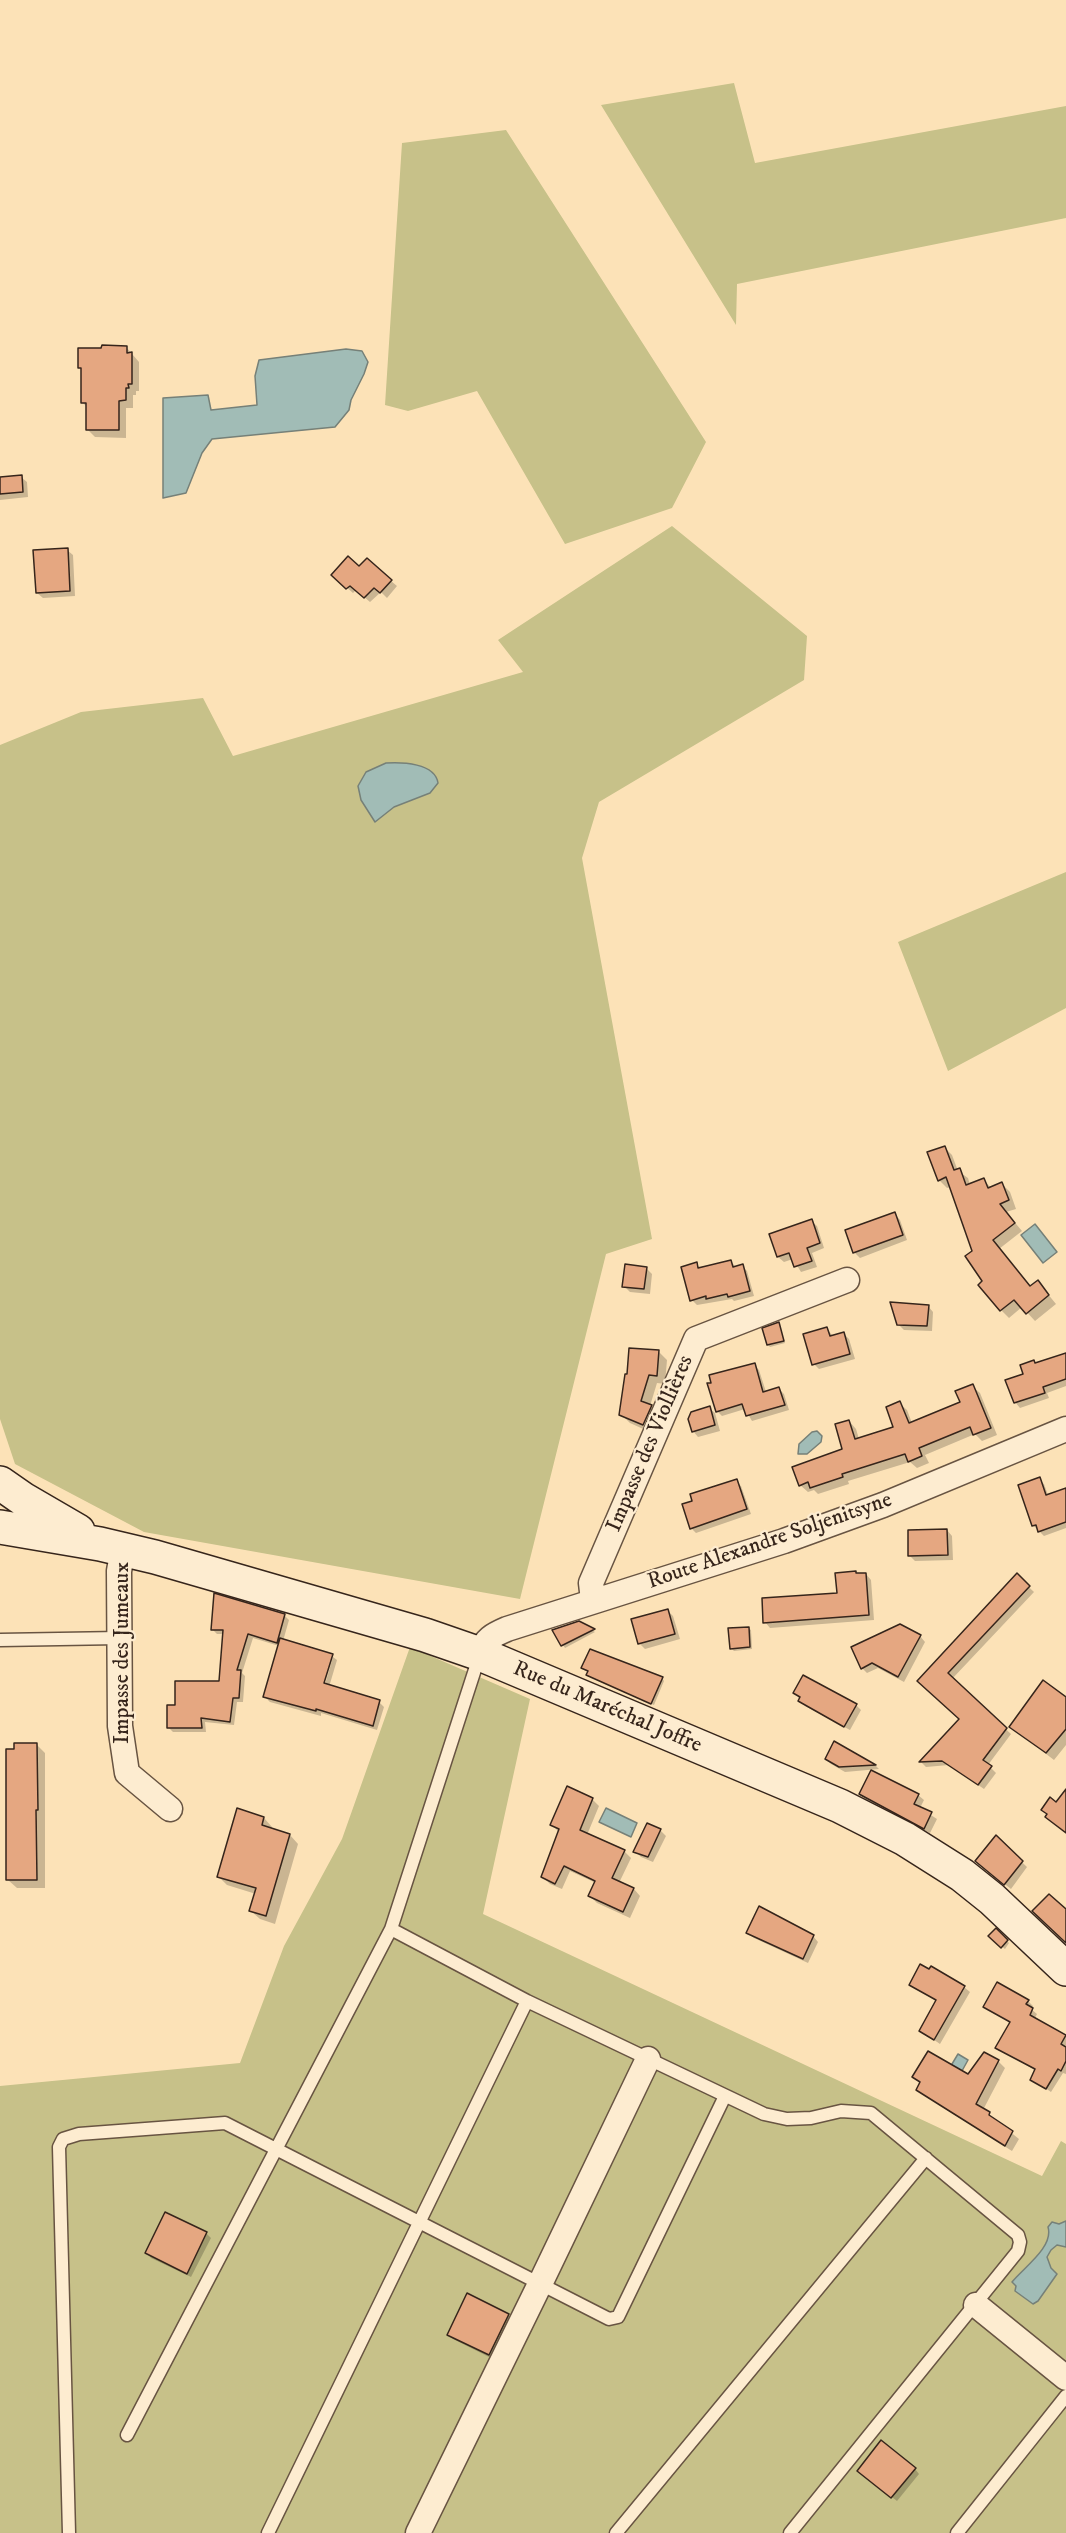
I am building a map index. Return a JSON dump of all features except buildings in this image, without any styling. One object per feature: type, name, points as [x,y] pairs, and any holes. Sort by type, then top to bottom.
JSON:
[{"type":"street","name":"Impasse des Viollières","points":[[594,1600],[591,1583],[696,1339],[847,1280]]},
{"type":"street","name":"Route Alexandre Soljenitsyne","points":[[480,1654],[484,1644],[492,1636],[594,1600],[784,1541],[883,1505],[1066,1430]]},
{"type":"street","name":"Rue du Maréchal Joffre","points":[[0,1483],[23,1500],[112,1546]]},
{"type":"street","name":"Rue du Maréchal Joffre","points":[[0,1527],[112,1546],[425,1635],[480,1654],[840,1806],[905,1839],[962,1875],[992,1899],[1066,1969]]},
{"type":"street","name":"Impasse des Jumeaux","points":[[112,1546],[119,1571],[121,1744],[127,1773],[170,1809]]},
{"type":"street","points":[[418,2533],[648,2059]]},
{"type":"street","points":[[976,2305],[1066,2378]]},
{"type":"lane","points":[[0,1640],[119,1638]]},
{"type":"lane","points":[[127,2435],[391,1929],[480,1654]]},
{"type":"lane","points":[[391,1929],[527,2001],[764,2114],[787,2119],[811,2118],[841,2111],[871,2113],[1018,2235],[1020,2242],[1018,2251],[790,2533]]},
{"type":"lane","points":[[268,2533],[527,2001]]},
{"type":"lane","points":[[69,2533],[59,2147],[63,2139],[79,2134],[225,2123],[609,2319],[618,2317],[725,2096]]},
{"type":"lane","points":[[616,2533],[926,2158]]},
{"type":"lane","points":[[957,2533],[1066,2396]]},
{"type":"shaded area","points":[[734,83],[755,163],[1066,106],[1066,218],[737,284],[736,325],[601,105]]},
{"type":"shaded area","points":[[506,130],[706,442],[672,508],[565,544],[477,391],[408,411],[385,405],[402,143]]},
{"type":"shaded area","points":[[672,526],[807,636],[804,680],[599,802],[582,858],[652,1239],[606,1254],[520,1599],[144,1532],[15,1464],[0,1419],[0,745],[81,712],[203,698],[233,756],[523,672],[498,640]]},
{"type":"shaded area","points":[[1066,872],[1066,1008],[948,1071],[898,942]]},
{"type":"shaded area","points":[[410,1647],[530,1699],[483,1914],[1042,2176],[1061,2141],[1066,2144],[1066,2533],[0,2533],[0,2086],[240,2063],[284,1946],[342,1839]]},
{"type":"water","points":[[346,349],[362,351],[368,362],[351,400],[349,410],[335,427],[212,439],[202,453],[186,493],[163,498],[163,398],[208,395],[211,410],[257,405],[255,376],[259,360]]},
{"type":"water","points":[[386,763],[417,765],[431,771],[438,783],[430,793],[394,807],[375,822],[361,800],[358,786],[366,772]]},
{"type":"water","points":[[1035,1224],[1057,1252],[1043,1263],[1021,1235]]},
{"type":"water","points":[[817,1431],[822,1436],[821,1442],[807,1454],[798,1454],[799,1444],[812,1432]]},
{"type":"water","points":[[606,1808],[637,1823],[631,1837],[599,1822]]},
{"type":"water","points":[[958,2054],[968,2060],[957,2080],[946,2074]]},
{"type":"water","points":[[1066,2221],[1066,2247],[1057,2245],[1047,2257],[1051,2268],[1057,2274],[1038,2301],[1033,2304],[1015,2291],[1016,2286],[1012,2282],[1042,2250],[1049,2235],[1048,2227],[1052,2222],[1059,2224]]}]
